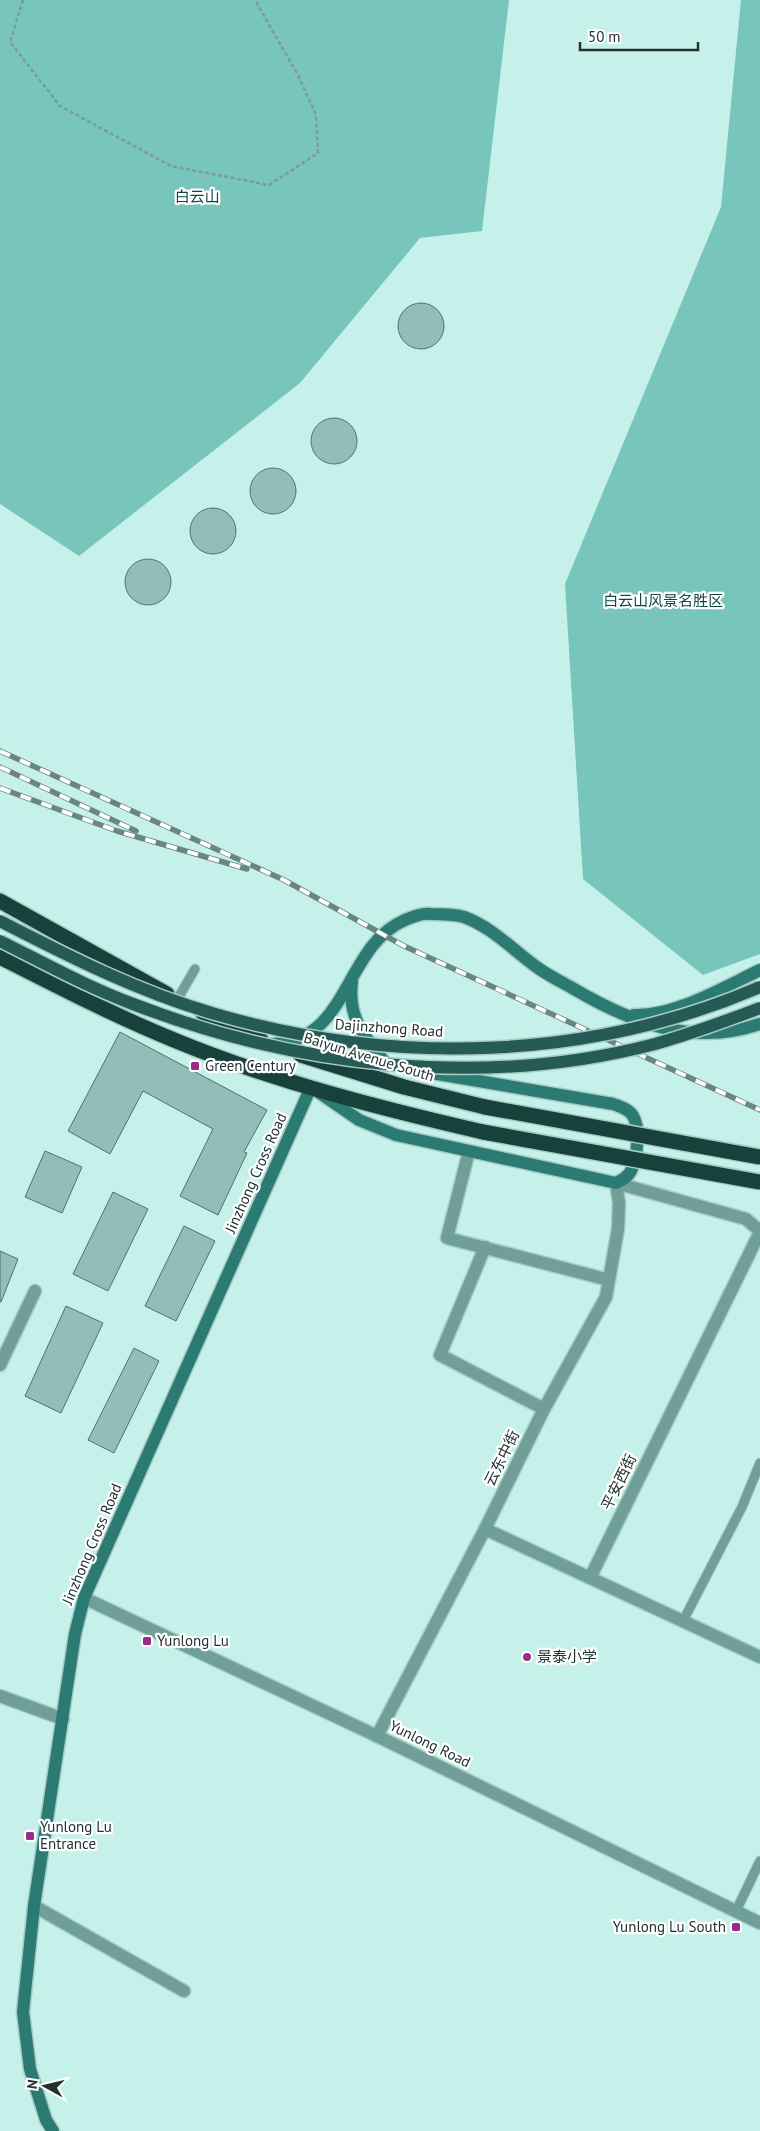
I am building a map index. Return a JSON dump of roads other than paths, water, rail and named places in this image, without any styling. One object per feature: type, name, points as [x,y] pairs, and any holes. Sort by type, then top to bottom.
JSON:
[{"type":"highway","name":"Baiyun Avenue South","points":[[0,901],[177,1000],[230,1026],[272,1044],[369,1077],[485,1107],[760,1157]]},
{"type":"highway","points":[[0,957],[174,1040],[311,1087],[428,1120],[483,1132],[760,1182]]},
{"type":"main road","name":"Dajinzhong Road","points":[[0,921],[110,975],[214,1014],[285,1032],[328,1040],[400,1048],[490,1048],[585,1039],[650,1025],[760,987]]},
{"type":"main road","points":[[0,941],[102,991],[173,1019],[221,1034],[306,1054],[397,1065],[491,1067],[596,1056],[655,1044],[760,1008]]},
{"type":"street","points":[[272,1044],[290,1043],[310,1034],[322,1024],[376,940],[395,924],[427,914],[463,917],[493,933],[540,970],[622,1015],[681,1032],[718,1034],[744,1030],[760,1024]]},
{"type":"street","points":[[622,1015],[643,1016],[678,1008],[760,970]]},
{"type":"street","points":[[352,978],[350,994],[352,1012],[361,1032],[387,1065]]},
{"type":"street","points":[[272,1044],[613,1104],[625,1108],[632,1115],[637,1128],[636,1146],[630,1172],[625,1179],[616,1183]]},
{"type":"street","points":[[311,1087],[359,1120],[396,1135],[616,1183],[746,1219],[760,1232]]},
{"type":"street","name":"Jinzhong Cross Road","points":[[53,2131],[46,2120],[30,2069],[23,2012],[34,1906],[75,1634],[84,1598],[311,1087]]},
{"type":"street","points":[[469,1151],[447,1238],[609,1280]]},
{"type":"street","name":"云东中街","points":[[377,1736],[485,1529],[544,1409],[606,1297],[618,1229],[619,1203],[616,1183]]},
{"type":"street","name":"平安西街","points":[[590,1578],[760,1232]]},
{"type":"street","points":[[485,1248],[440,1355],[544,1409]]},
{"type":"street","points":[[0,1365],[35,1292]]},
{"type":"street","points":[[485,1529],[760,1657]]},
{"type":"street","name":"Yunlong Road","points":[[84,1598],[377,1736],[760,1923]]},
{"type":"street","points":[[0,1696],[63,1719]]},
{"type":"street","points":[[34,1906],[184,1991]]},
{"type":"lane","points":[[177,1000],[195,968]]},
{"type":"lane","points":[[683,1621],[742,1507],[760,1463]]},
{"type":"lane","points":[[736,1911],[760,1861]]},
{"type":"railway","points":[[0,751],[284,880],[404,946],[760,1110]]},
{"type":"railway","points":[[0,767],[136,831]]},
{"type":"railway","points":[[0,788],[117,831],[247,869]]},
{"type":"place","name":"Green Century","points":[[195,1066]]},
{"type":"place","name":"Yunlong Lu","points":[[147,1641]]},
{"type":"place","name":"景泰小学","points":[[527,1657]]},
{"type":"place","name":"Yunlong Lu Entrance","points":[[30,1836]]},
{"type":"place","name":"Yunlong Lu South","points":[[736,1927]]},
{"type":"park label","name":"白云山","points":[[197,197]]},
{"type":"park label","name":"白云山风景名胜区","points":[[663,601]]}]
